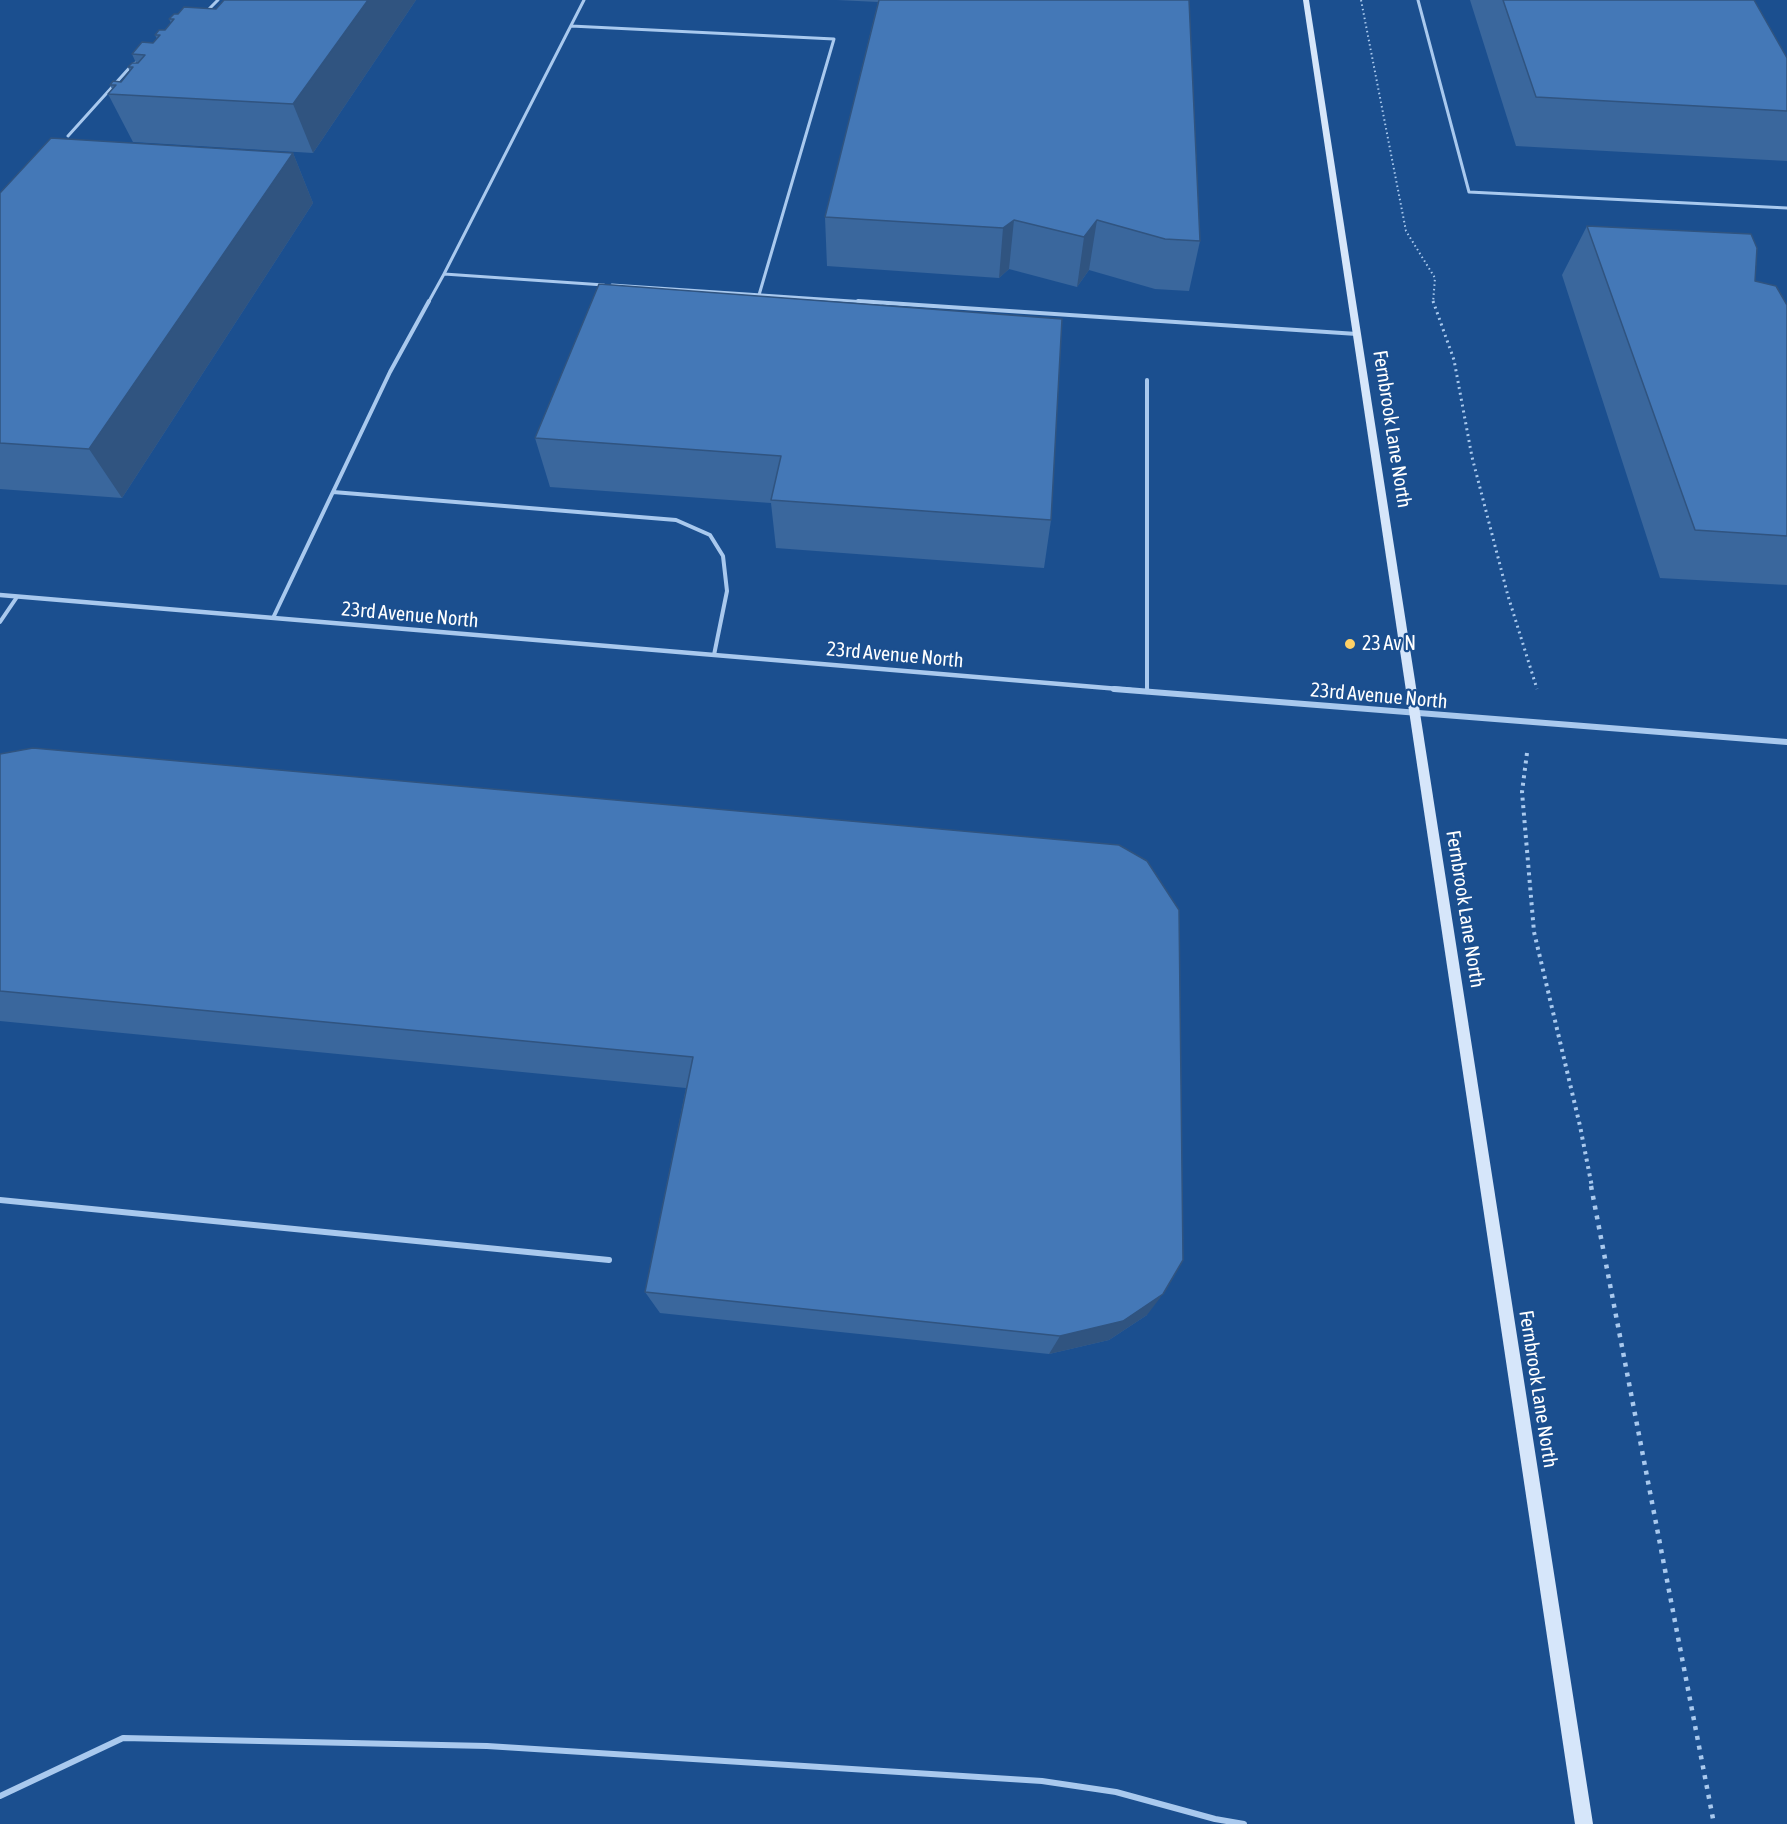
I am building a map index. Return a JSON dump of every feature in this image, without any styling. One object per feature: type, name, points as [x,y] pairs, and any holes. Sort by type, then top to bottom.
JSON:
[{"type":"street","name":"Fernbrook Lane North","points":[[1306,0],[1584,1824]]},
{"type":"street","name":"23rd Avenue North","points":[[0,595],[1147,692],[1787,742]]},
{"type":"lane","points":[[202,15],[218,0]]},
{"type":"lane","points":[[273,618],[390,372],[444,274],[584,0]]},
{"type":"lane","points":[[1418,0],[1469,192],[1787,208]]},
{"type":"lane","points":[[570,26],[834,39],[759,295]]},
{"type":"lane","points":[[68,136],[132,65],[142,60]]},
{"type":"lane","points":[[444,274],[1357,334]]},
{"type":"lane","points":[[1147,380],[1147,692]]},
{"type":"lane","points":[[333,492],[676,519],[710,535],[723,556],[728,591],[714,655]]},
{"type":"lane","points":[[0,622],[17,597]]},
{"type":"lane","points":[[0,1200],[609,1260]]},
{"type":"lane","points":[[0,1796],[123,1738],[487,1746],[1042,1781],[1116,1792],[1215,1822],[1244,1824]]},
{"type":"path","points":[[1361,0],[1406,231],[1435,278],[1434,302],[1454,360],[1475,469],[1508,596],[1537,687],[1522,792],[1534,932],[1580,1126],[1714,1824]]},
{"type":"building","points":[[224,0],[368,0],[293,104],[108,94],[116,85],[110,85],[113,81],[121,82],[133,67],[128,67],[132,63],[138,63],[145,55],[132,54],[142,42],[153,43],[160,35],[155,35],[159,30],[165,30],[174,19],[169,19],[174,14],[178,14],[184,7],[216,9]]},
{"type":"building","points":[[879,0],[1189,0],[1200,241],[1165,239],[1097,220],[1084,237],[1014,220],[1003,228],[825,217]]},
{"type":"building","points":[[1503,0],[1754,0],[1787,58],[1787,111],[1536,97]]},
{"type":"building","points":[[51,138],[293,153],[89,449],[0,443],[0,193]]},
{"type":"building","points":[[1587,226],[1751,234],[1757,248],[1755,281],[1776,286],[1787,305],[1787,536],[1695,530]]},
{"type":"building","points":[[599,284],[1062,319],[1051,520],[771,500],[781,456],[535,438]]},
{"type":"building","points":[[33,748],[1119,845],[1147,861],[1179,910],[1183,1260],[1163,1294],[1123,1321],[1060,1336],[645,1292],[693,1057],[0,991],[0,754]]},
{"type":"place","name":"23 Av N","points":[[1350,644]]}]
